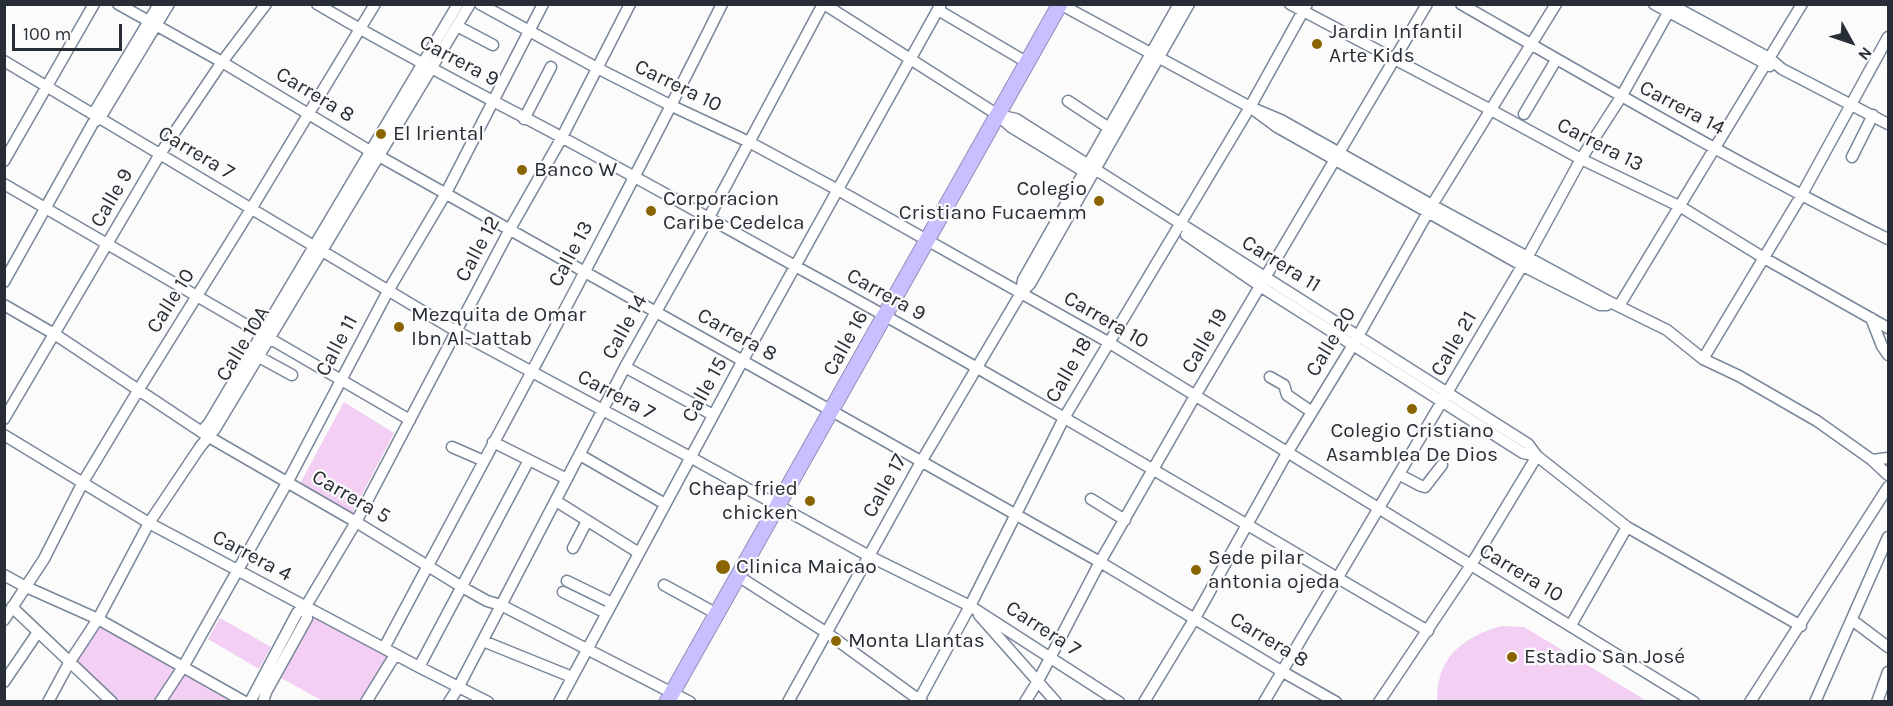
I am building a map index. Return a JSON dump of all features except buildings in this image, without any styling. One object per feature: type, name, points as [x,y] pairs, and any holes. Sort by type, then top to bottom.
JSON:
[{"type":"highway","name":"Calle 16","points":[[670,697],[1060,5]]},
{"type":"street","points":[[4,161],[94,4]]},
{"type":"street","name":"Carrera 8","points":[[118,4],[222,62],[375,153],[1100,562],[1336,702]]},
{"type":"street","points":[[152,24],[159,4]]},
{"type":"street","points":[[4,282],[96,118],[152,24],[169,4]]},
{"type":"street","name":"Calle 9","points":[[4,419],[56,335],[160,154],[222,62],[266,4]]},
{"type":"street","name":"Carrera 9","points":[[317,4],[427,67],[494,101],[796,266],[1154,469],[1428,631]]},
{"type":"street","name":"Calle 10","points":[[4,620],[24,586],[44,559],[83,482],[139,389],[375,4]]},
{"type":"street","name":"Calle 10A","points":[[48,702],[69,663],[98,619],[149,523],[200,447],[209,423],[267,336],[427,67],[458,4]]},
{"type":"street","name":"Calle 10A","points":[[427,67],[470,4]]},
{"type":"street","name":"Carrera 10","points":[[480,4],[597,68],[749,142],[1108,342],[1694,702]]},
{"type":"street","name":"Calle 11","points":[[160,702],[183,667],[287,483],[388,291],[446,193],[543,4]]},
{"type":"street","name":"Calle 12","points":[[250,702],[297,613],[306,606],[356,522],[510,229],[561,139],[630,4]]},
{"type":"street","name":"Calle 13","points":[[384,648],[635,178],[722,4]]},
{"type":"street","name":"Carrera 11","points":[[824,4],[998,115],[1011,127],[1090,171],[1179,226],[1445,398],[1523,453],[1537,456],[1627,527],[1801,626]]},
{"type":"street","name":"Calle 14","points":[[449,702],[625,367],[824,4]]},
{"type":"street","name":"Calle 17","points":[[788,702],[921,462],[1021,293],[1030,284],[1155,55],[1179,4]]},
{"type":"street","name":"Calle 17","points":[[1090,171],[1109,128],[1189,4]]},
{"type":"street","name":"Carrera 13","points":[[1290,4],[1305,8],[1396,60],[1581,159],[1681,207],[1764,258],[1888,328]]},
{"type":"street","name":"Calle 19","points":[[1025,702],[1100,562],[1427,4]]},
{"type":"street","name":"Carrera 14","points":[[1461,4],[1621,97],[1801,196],[1888,239]]},
{"type":"street","name":"Calle 20","points":[[1144,702],[1287,453],[1356,341],[1430,209],[1556,4]]},
{"type":"street","points":[[1654,4],[1671,7],[1767,62],[1851,103],[1888,124]]},
{"type":"street","points":[[1619,306],[1802,4]]},
{"type":"street","points":[[1060,5],[1250,107],[1281,120],[1338,156],[1600,304],[1619,306],[1667,330],[1703,359],[1739,376],[1817,421],[1872,460],[1888,475]]},
{"type":"street","points":[[939,7],[1028,63]]},
{"type":"street","name":"Calle 15","points":[[559,702],[743,360],[939,7]]},
{"type":"street","name":"Calle 21","points":[[1264,702],[1526,261],[1581,159],[1621,97],[1671,7]]},
{"type":"street","name":"Calle 18","points":[[920,701],[1064,418],[1250,107],[1305,8]]},
{"type":"street","points":[[457,26],[493,45]]},
{"type":"street","points":[[1703,359],[1801,196],[1888,37]]},
{"type":"street","points":[[1524,114],[1556,60]]},
{"type":"street","name":"Carrera 7","points":[[4,61],[456,331],[869,556],[970,606],[1119,702]]},
{"type":"street","points":[[524,119],[551,67]]},
{"type":"street","points":[[1068,100],[1109,128]]},
{"type":"street","points":[[1852,157],[1873,115]]},
{"type":"street","points":[[4,184],[410,420]]},
{"type":"street","name":"Carrera 5","points":[[4,305],[56,335],[205,435],[356,522],[462,587],[588,648],[670,697],[690,702]]},
{"type":"street","points":[[1871,318],[1888,355]]},
{"type":"street","name":"Calle 10A","points":[[205,435],[259,357],[267,336]]},
{"type":"street","points":[[259,357],[292,375]]},
{"type":"street","points":[[625,367],[713,415]]},
{"type":"street","points":[[1270,377],[1284,385],[1287,395],[1312,412]]},
{"type":"street","name":"Carrera 4","points":[[4,435],[149,523],[395,655],[488,702]]},
{"type":"street","points":[[493,442],[567,479]]},
{"type":"street","points":[[452,447],[483,461]]},
{"type":"street","points":[[580,455],[665,504]]},
{"type":"street","points":[[1379,702],[1471,565],[1537,456]]},
{"type":"street","points":[[1872,460],[1888,458]]},
{"type":"street","points":[[419,667],[529,460]]},
{"type":"street","points":[[1400,475],[1425,486],[1442,465]]},
{"type":"street","points":[[1750,702],[1801,626],[1888,487]]},
{"type":"street","points":[[1091,499],[1125,520]]},
{"type":"street","points":[[556,501],[639,553]]},
{"type":"street","points":[[573,548],[587,521]]},
{"type":"street","points":[[1571,625],[1627,527]]},
{"type":"street","points":[[1815,702],[1888,537]]},
{"type":"street","points":[[4,575],[98,619],[245,702]]},
{"type":"street","points":[[738,576],[827,633],[920,701]]},
{"type":"street","points":[[664,585],[717,614]]},
{"type":"street","points":[[565,586],[609,608]]},
{"type":"street","name":"Calle 12","points":[[263,702],[307,618],[306,606]]},
{"type":"street","points":[[970,606],[1056,702]]},
{"type":"street","points":[[12,607],[112,702]]},
{"type":"street","points":[[1852,620],[1888,647]]},
{"type":"street","points":[[4,682],[38,632]]},
{"type":"street","points":[[483,641],[572,678]]},
{"type":"street","points":[[366,702],[395,655]]},
{"type":"street","points":[[1877,702],[1888,672]]},
{"type":"shaded area","points":[[344,402],[394,433],[350,517],[297,489]]},
{"type":"shaded area","points":[[313,615],[388,656],[359,701],[323,701],[279,677]]},
{"type":"shaded area","points":[[220,618],[271,647],[259,669],[208,639]]},
{"type":"shaded area","points":[[104,625],[180,668],[158,701],[115,701],[71,662],[92,635]]},
{"type":"shaded area","name":"Estadio San José","points":[[1501,626],[1524,627],[1647,701],[1437,701],[1442,672],[1454,652],[1464,643]]},
{"type":"shaded area","points":[[185,672],[236,702],[163,702]]},
{"type":"place","name":"Jardin Infantil Arte Kids","points":[[1317,44]]},
{"type":"place","name":"El lriental","points":[[381,134]]},
{"type":"place","name":"Banco W","points":[[522,170]]},
{"type":"place","name":"Colegio Cristiano Fucaemm","points":[[1099,201]]},
{"type":"place","name":"Corporacion Caribe Cedelca","points":[[651,211]]},
{"type":"place","name":"Mezquita de Omar Ibn Al-Jattab","points":[[399,327]]},
{"type":"place","name":"Colegio Cristiano Asamblea De Dios","points":[[1412,409]]},
{"type":"place","name":"Cheap fried chicken","points":[[810,501]]},
{"type":"place","name":"Clinica Maicao","points":[[723,567]]},
{"type":"place","name":"Sede pilar antonia ojeda","points":[[1196,570]]},
{"type":"place","name":"Monta Llantas","points":[[836,641]]},
{"type":"place","name":"Estadio San José","points":[[1512,657]]}]
